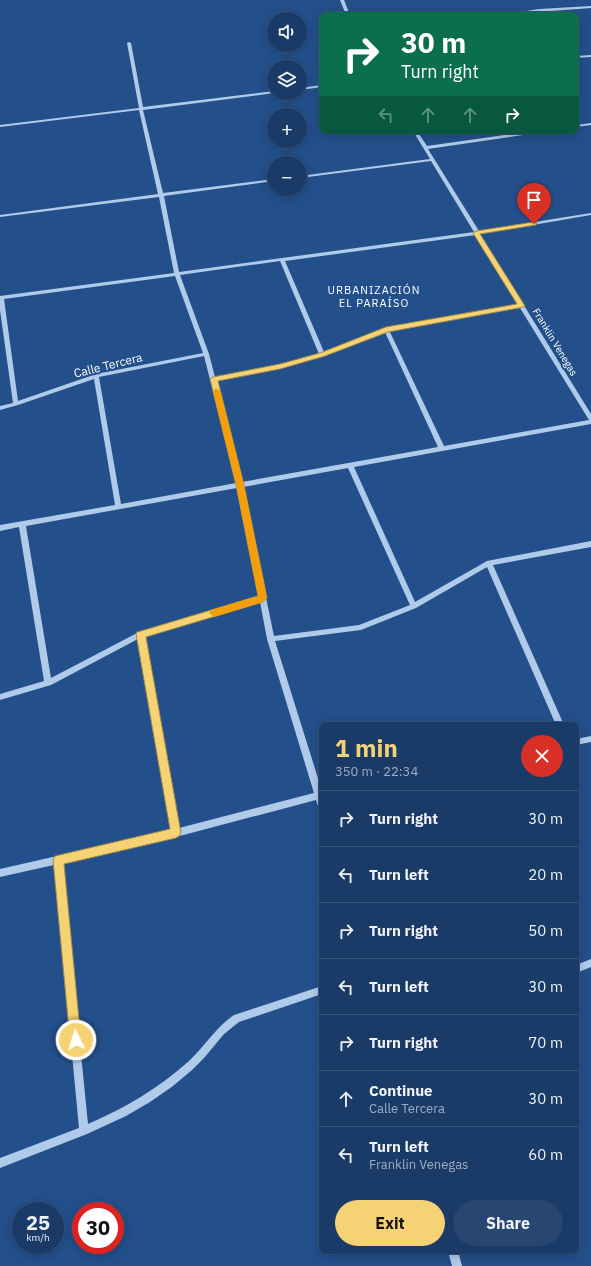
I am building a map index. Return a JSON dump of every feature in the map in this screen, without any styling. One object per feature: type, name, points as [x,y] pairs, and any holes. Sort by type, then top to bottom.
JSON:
[{"type":"street","points":[[342,0],[347,12]]},
{"type":"street","points":[[524,12],[591,7]]},
{"type":"street","points":[[129,43],[141,108],[177,274],[206,354],[213,379],[240,485],[271,639],[319,792]]},
{"type":"street","points":[[579,57],[591,56]]},
{"type":"street","points":[[307,88],[319,86]]},
{"type":"street","points":[[0,126],[267,93]]},
{"type":"street","points":[[579,126],[591,124]]},
{"type":"street","name":"Franklin Venegas","points":[[417,134],[591,421]]},
{"type":"street","points":[[425,148],[523,134]]},
{"type":"street","points":[[307,176],[432,160]]},
{"type":"street","points":[[0,216],[267,181]]},
{"type":"street","points":[[16,404],[1,298],[476,233],[591,214]]},
{"type":"street","points":[[282,260],[322,355]]},
{"type":"street","points":[[213,379],[280,366],[322,355],[386,330],[522,306]]},
{"type":"street","points":[[386,330],[442,449]]},
{"type":"street","name":"Calle Tercera","points":[[0,408],[16,404],[96,376],[206,354]]},
{"type":"street","points":[[96,376],[118,506]]},
{"type":"street","points":[[0,528],[591,421]]},
{"type":"street","points":[[350,465],[414,606]]},
{"type":"street","points":[[22,524],[48,683]]},
{"type":"street","points":[[271,639],[359,628],[414,606],[489,563],[591,544]]},
{"type":"street","points":[[489,563],[559,722]]},
{"type":"street","points":[[0,697],[48,683],[141,634],[263,598]]},
{"type":"street","points":[[141,634],[176,833]]},
{"type":"street","points":[[579,741],[591,739]]},
{"type":"street","points":[[0,873],[176,833],[319,795]]},
{"type":"street","points":[[58,860],[84,1131]]},
{"type":"street","points":[[579,969],[591,963]]},
{"type":"street","points":[[0,1163],[84,1131],[119,1115],[153,1095],[181,1075],[202,1054],[225,1026],[237,1018],[319,991]]},
{"type":"street","points":[[454,1254],[457,1266]]},
{"type":"slow traffic","points":[[214,613],[263,598],[240,485],[216,391]]},
{"type":"district","name":"URBANIZACIÓN EL PARAÍSO","points":[[374,296]]},
{"type":"route","points":[[76,1040],[58,860],[176,833],[141,634],[263,598],[240,485],[213,379],[280,366],[322,355],[386,330],[522,306],[476,233],[534,224]]}]
